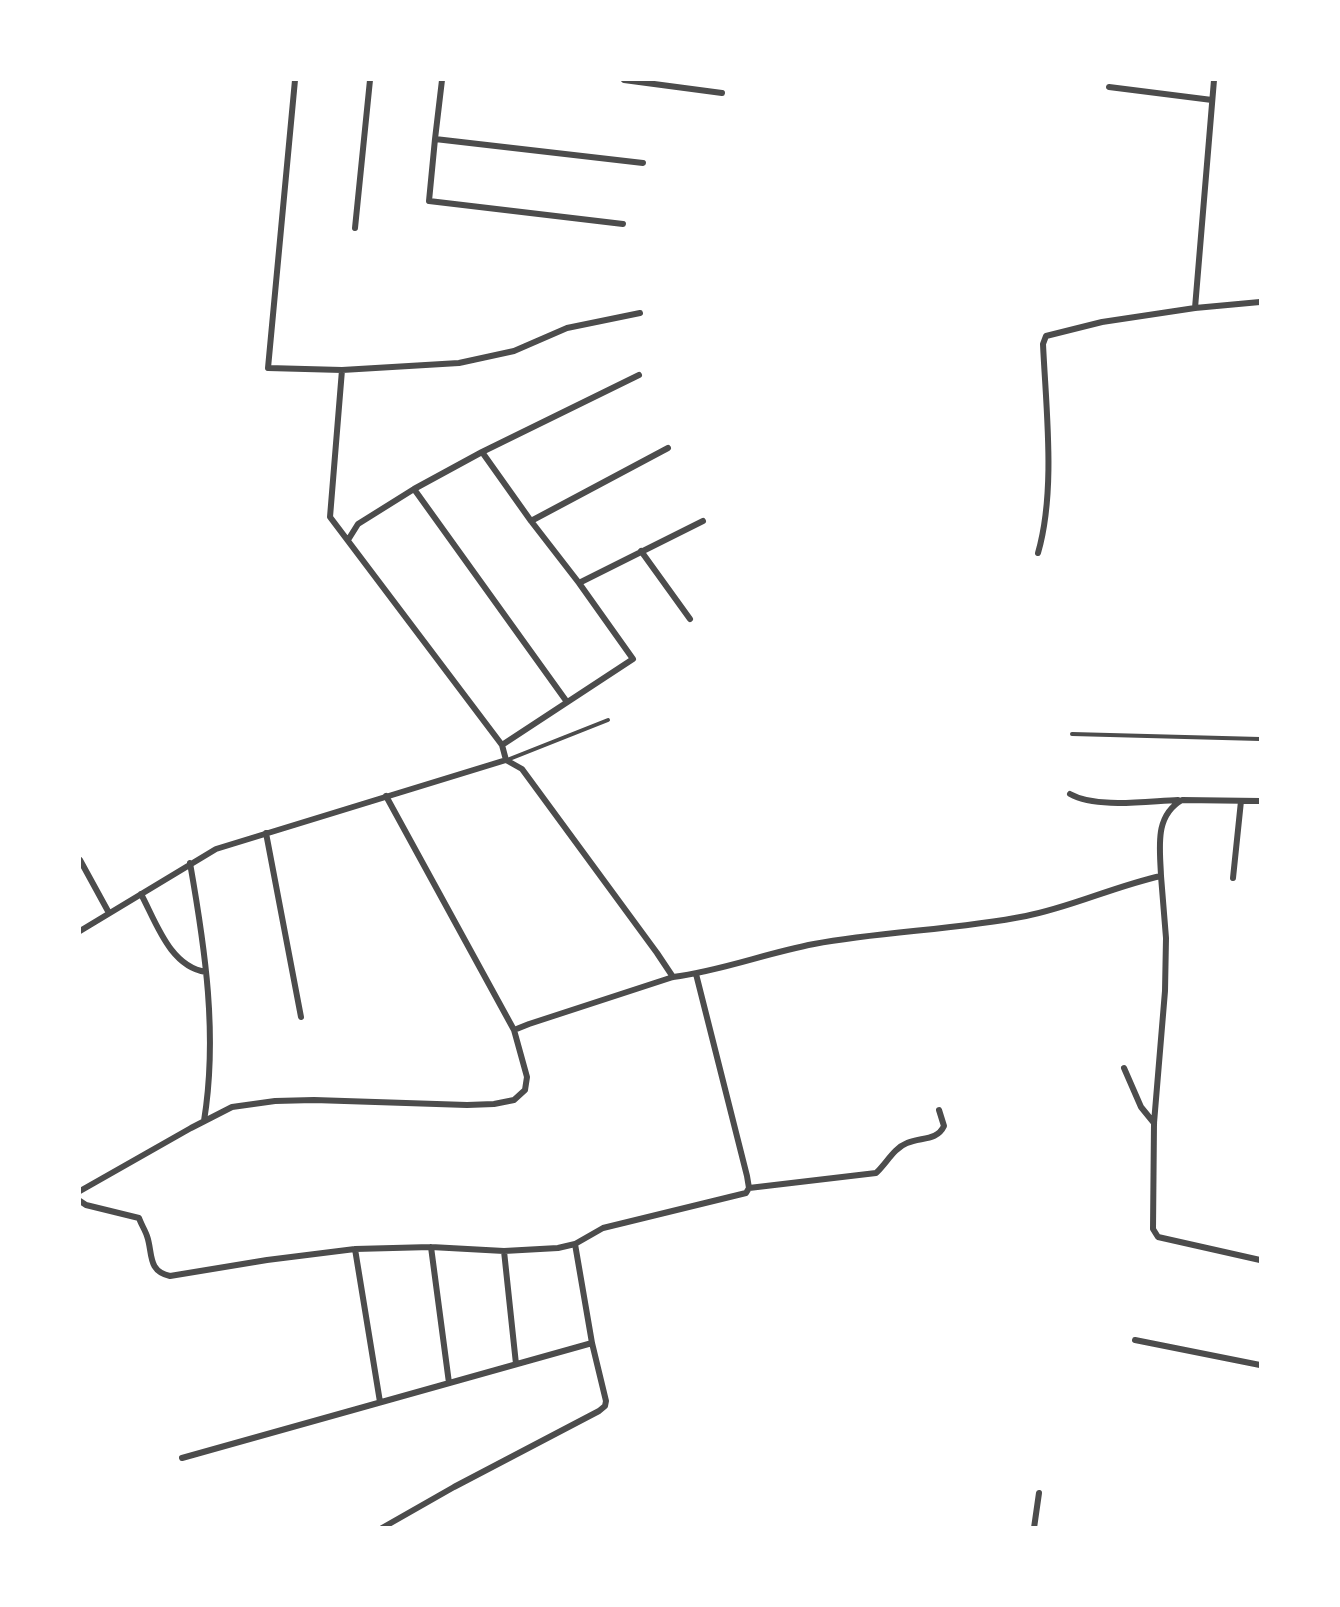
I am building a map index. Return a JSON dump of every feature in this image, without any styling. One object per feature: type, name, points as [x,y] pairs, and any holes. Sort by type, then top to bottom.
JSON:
[{"type":"street","points":[[295,80],[268,368],[342,370],[459,363],[514,351],[567,328],[640,313]]},
{"type":"street","points":[[355,228],[370,80]]},
{"type":"street","points":[[442,80],[429,201],[623,224]]},
{"type":"street","points":[[624,80],[722,93]]},
{"type":"street","points":[[1195,308],[1214,80]]},
{"type":"street","points":[[1109,87],[1212,100]]},
{"type":"street","points":[[435,139],[643,163]]},
{"type":"street","points":[[1038,553],[1044,530],[1047,456],[1044,339],[1049,334],[1102,322],[1195,308],[1260,302]]},
{"type":"street","points":[[342,370],[330,517],[502,745],[506,760],[522,769],[673,977]]},
{"type":"street","points":[[348,540],[358,524],[414,489],[482,452],[639,375]]},
{"type":"street","points":[[531,522],[668,448]]},
{"type":"street","points":[[482,452],[633,659],[502,745]]},
{"type":"street","points":[[414,489],[567,702]]},
{"type":"street","points":[[579,583],[703,521]]},
{"type":"street","points":[[641,551],[690,619]]},
{"type":"street","points":[[80,931],[216,849],[506,760]]},
{"type":"street","points":[[1070,794],[1086,800],[1104,802],[1260,801]]},
{"type":"street","points":[[80,1191],[232,1107],[275,1101],[314,1100],[494,1104],[514,1100],[525,1090],[527,1077],[514,1030],[387,796]]},
{"type":"street","points":[[1182,800],[1174,804],[1166,814],[1160,830],[1166,938],[1152,1163],[1153,1229],[1158,1237],[1260,1260]]},
{"type":"street","points":[[1233,878],[1241,801]]},
{"type":"street","points":[[266,833],[301,1017]]},
{"type":"street","points":[[80,860],[109,913]]},
{"type":"street","points":[[190,863],[204,947],[211,1040],[204,1121]]},
{"type":"street","points":[[514,1030],[673,977],[696,974],[814,944],[976,925],[1028,916],[1083,901],[1130,883],[1161,876]]},
{"type":"street","points":[[141,894],[169,946],[180,960],[206,972]]},
{"type":"street","points":[[80,1201],[86,1205],[139,1218],[148,1236],[156,1270],[170,1276],[267,1260],[355,1249],[431,1247],[504,1251],[558,1248],[575,1244],[603,1228],[746,1193],[749,1188],[696,974]]},
{"type":"street","points":[[1124,1068],[1141,1107],[1154,1124]]},
{"type":"street","points":[[749,1188],[876,1173],[903,1144],[936,1137],[941,1133],[944,1126],[939,1110]]},
{"type":"street","points":[[382,1527],[603,1409],[606,1401],[592,1343],[575,1244]]},
{"type":"street","points":[[431,1247],[449,1383]]},
{"type":"street","points":[[355,1249],[380,1402]]},
{"type":"street","points":[[504,1251],[516,1364]]},
{"type":"street","points":[[1135,1340],[1260,1365]]},
{"type":"street","points":[[182,1458],[592,1343]]},
{"type":"street","points":[[1034,1527],[1039,1492]]},
{"type":"lane","points":[[506,760],[608,720]]},
{"type":"lane","points":[[1072,734],[1260,739]]}]
